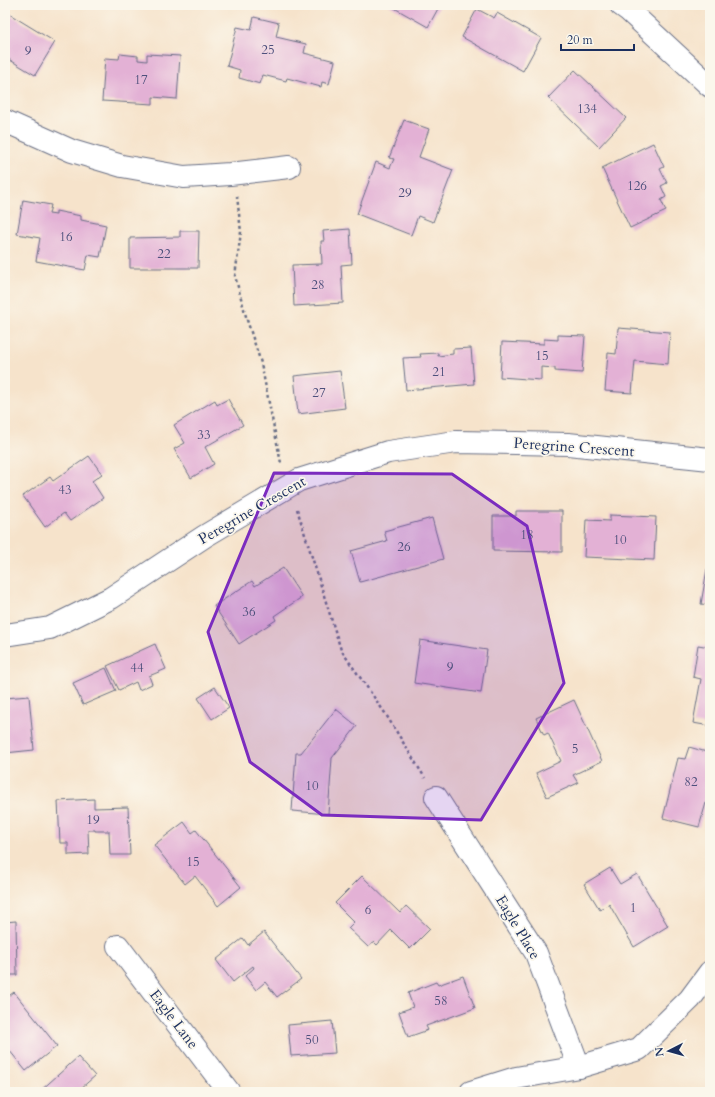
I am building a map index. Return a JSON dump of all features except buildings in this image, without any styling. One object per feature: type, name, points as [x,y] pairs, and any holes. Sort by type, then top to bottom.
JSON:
[{"type":"street","points":[[620,5],[628,10],[710,86]]},
{"type":"street","points":[[5,121],[72,151],[122,166],[184,177],[230,174],[289,167]]},
{"type":"street","name":"Peregrine Crescent","points":[[5,635],[50,628],[110,598],[205,536],[299,480],[388,452],[456,442],[528,443],[568,444],[710,459]]},
{"type":"street","name":"Eagle Place","points":[[436,797],[536,953],[579,1067]]},
{"type":"street","name":"Eagle Lane","points":[[118,946],[229,1092]]},
{"type":"street","points":[[471,1092],[516,1078],[579,1067],[639,1048],[690,999],[710,972]]},
{"type":"highlighted area","points":[[274,473],[452,474],[527,526],[564,683],[481,820],[322,815],[250,762],[208,632]]}]
